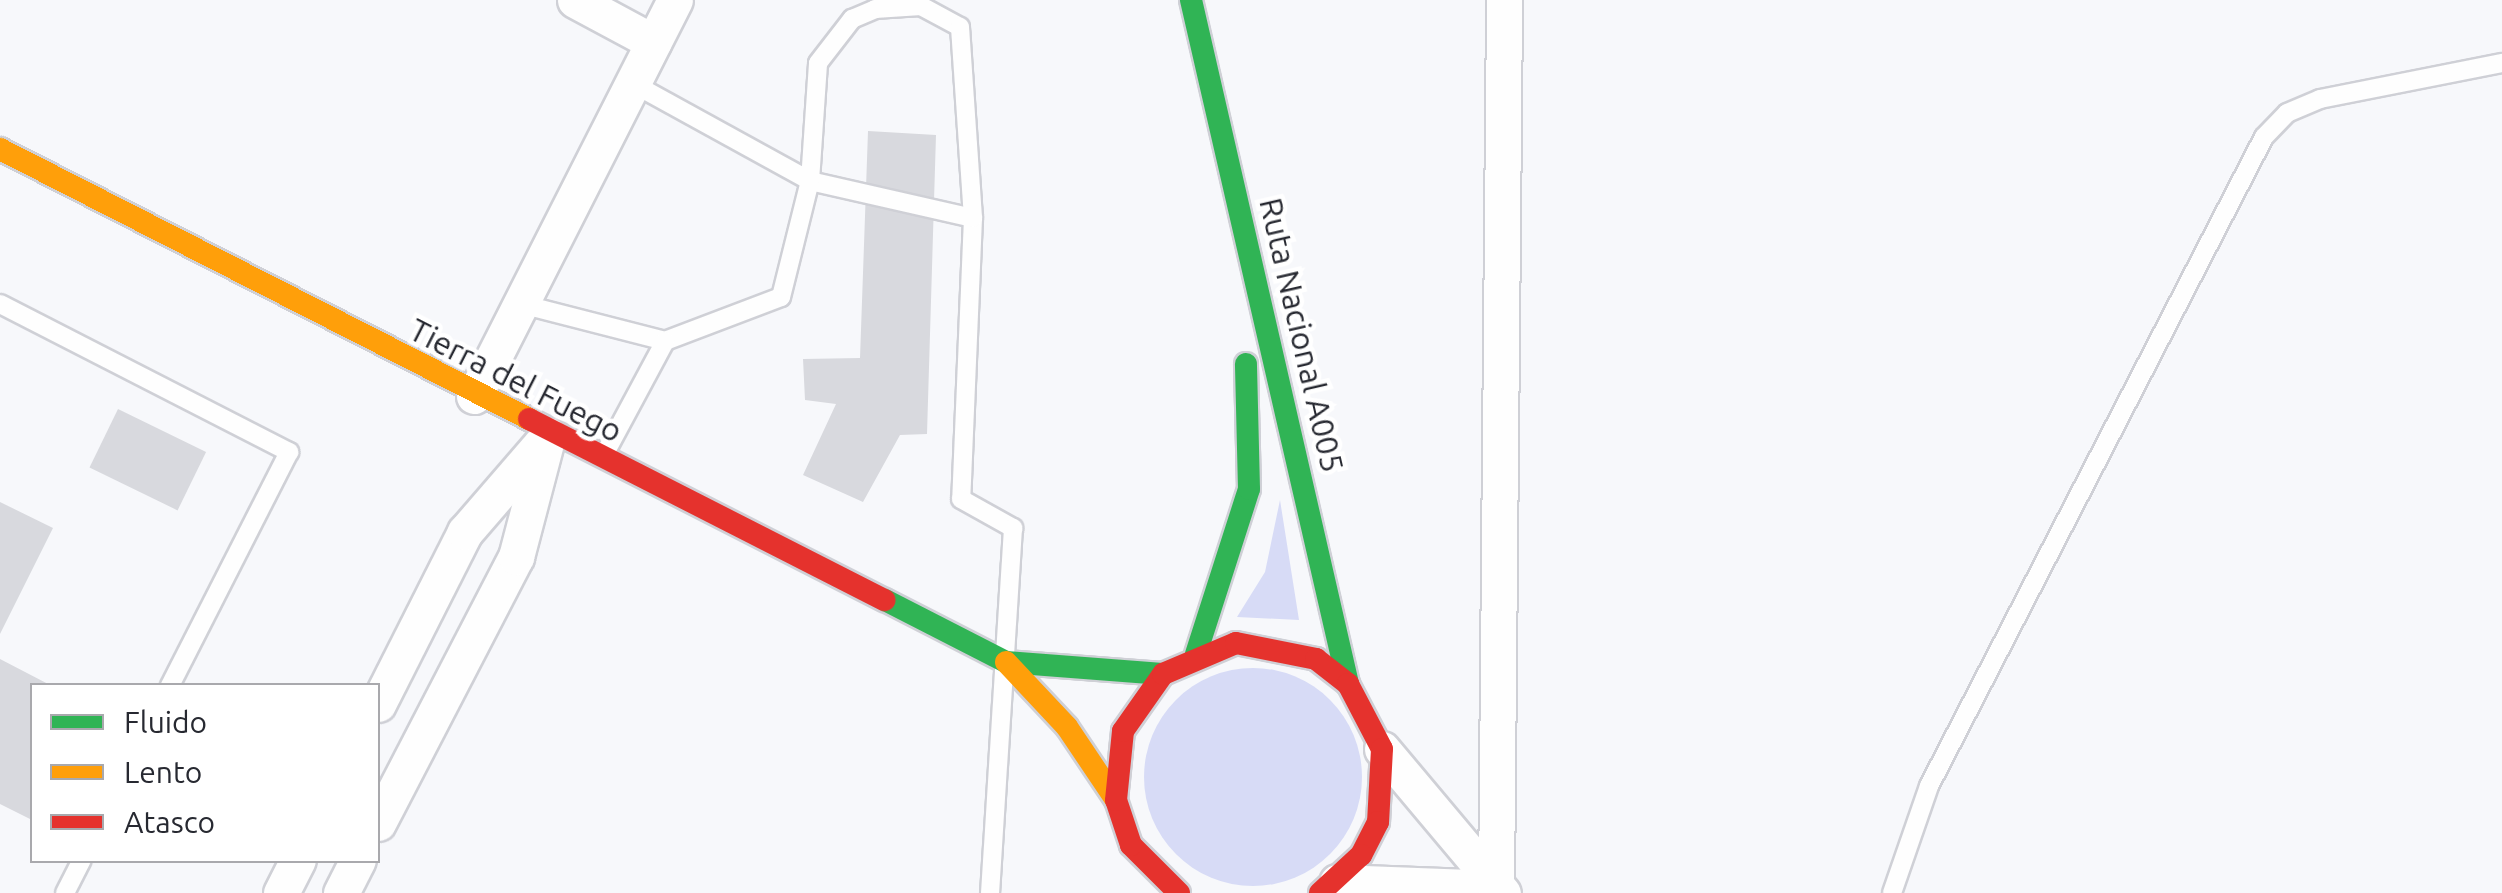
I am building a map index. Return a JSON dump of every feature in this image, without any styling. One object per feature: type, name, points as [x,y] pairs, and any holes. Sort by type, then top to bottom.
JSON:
[{"type":"main road","name":"Ruta Nacional A005","points":[[1191,0],[1253,408],[1240,539],[1196,654]]},
{"type":"main road","name":"Ruta Nacional A005","points":[[1191,0],[1348,684],[1382,749]]},
{"type":"main road","name":"Tierra del Fuego","points":[[0,150],[548,435],[1006,662],[1067,727],[1116,800]]},
{"type":"main road","points":[[1167,889],[1131,845],[1116,800],[1123,731],[1163,674],[1196,654],[1277,645],[1348,684]]},
{"type":"main road","name":"Tierra del Fuego","points":[[1006,662],[1163,674]]},
{"type":"main road","points":[[1328,888],[1378,822],[1382,749]]},
{"type":"street","points":[[574,0],[653,42]]},
{"type":"street","points":[[474,396],[675,0]]},
{"type":"street","points":[[1498,891],[1504,0]]},
{"type":"street","points":[[380,700],[466,532],[548,435]]},
{"type":"street","points":[[380,819],[516,556],[548,435]]},
{"type":"street","points":[[1382,749],[1498,891]]},
{"type":"street","points":[[281,893],[296,863]]},
{"type":"street","points":[[341,893],[356,863]]},
{"type":"street","points":[[1328,888],[1498,891]]},
{"type":"lane","points":[[521,304],[665,341],[781,297],[810,181],[813,84],[833,38],[875,9],[921,6],[944,12],[968,45],[973,218],[961,500],[1013,528],[990,893]]},
{"type":"lane","points":[[1892,893],[1929,786],[2264,138],[2287,112],[2320,99],[2502,62]]},
{"type":"lane","points":[[632,83],[810,181],[973,218]]},
{"type":"lane","points":[[0,304],[289,452],[172,683]]},
{"type":"lane","points":[[602,460],[665,341]]},
{"type":"lane","points":[[65,893],[80,863]]},
{"type":"shaded area","points":[[1280,500],[1299,620],[1237,617],[1265,572]]},
{"type":"shaded area","points":[[1253,668],[1295,676],[1330,700],[1354,735],[1362,777],[1354,819],[1330,854],[1295,878],[1253,886],[1211,878],[1176,854],[1152,819],[1144,777],[1152,735],[1176,700],[1211,676]]},
{"type":"building","points":[[868,131],[936,135],[927,434],[900,435],[863,502],[803,475],[836,404],[805,400],[803,359],[860,358]]},
{"type":"building","points":[[118,409],[206,452],[178,510],[90,467]]},
{"type":"building","points":[[0,502],[53,528],[0,634]]},
{"type":"building","points":[[0,659],[46,683],[30,683],[30,819],[0,804]]},
{"type":"traffic: fast","points":[[1191,0],[1348,684]]},
{"type":"traffic: fast","points":[[1196,654],[1249,489],[1246,364]]},
{"type":"traffic: fast","points":[[885,600],[1006,662],[1163,674]]},
{"type":"traffic: slow","points":[[0,149],[529,419]]},
{"type":"traffic: slow","points":[[1006,662],[1067,727],[1116,800]]},
{"type":"traffic: jam","points":[[529,419],[885,600]]},
{"type":"traffic: jam","points":[[1179,893],[1131,845],[1116,800],[1123,731],[1163,674],[1236,643],[1316,659],[1348,684],[1382,749],[1378,822],[1361,855],[1320,893]]}]
